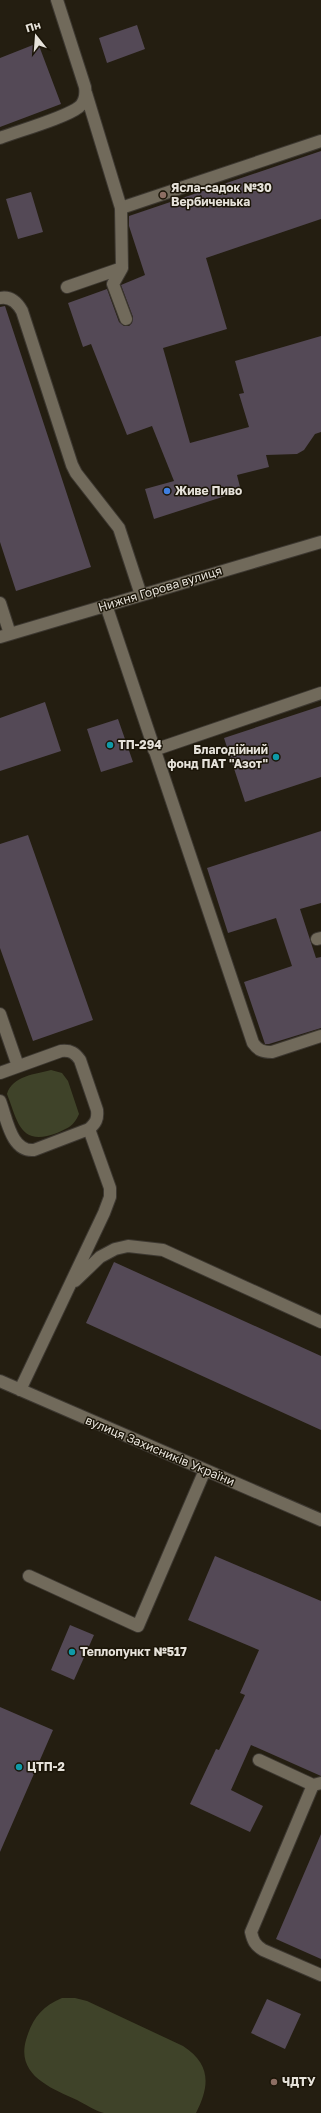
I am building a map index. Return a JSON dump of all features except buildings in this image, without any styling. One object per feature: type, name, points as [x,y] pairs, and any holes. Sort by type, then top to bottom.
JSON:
[{"type":"street","points":[[57,0],[121,208],[122,268],[114,284],[126,319]]},
{"type":"street","points":[[0,138],[72,110],[79,106],[86,94]]},
{"type":"street","points":[[121,208],[321,141]]},
{"type":"street","points":[[67,287],[122,268]]},
{"type":"street","points":[[0,298],[12,299],[18,304],[22,311],[72,465],[76,473],[120,532],[141,595]]},
{"type":"street","name":"Нижня Горова вулиця","points":[[5,636],[141,595],[320,546]]},
{"type":"street","points":[[0,603],[5,636]]},
{"type":"street","points":[[106,605],[253,1043],[257,1049],[264,1052],[272,1052],[321,1036]]},
{"type":"street","points":[[154,750],[321,693]]},
{"type":"street","points":[[0,1014],[18,1066]]},
{"type":"street","points":[[0,1073],[61,1051],[69,1050],[76,1054],[80,1060],[97,1110],[98,1118],[95,1124],[89,1129],[34,1150],[27,1150],[20,1147],[15,1141],[0,1101]]},
{"type":"street","points":[[20,1390],[104,1213],[110,1192],[89,1129]]},
{"type":"street","points":[[69,1288],[100,1257],[115,1248],[128,1246],[163,1250],[321,1322]]},
{"type":"street","name":"вулиця Захисників України","points":[[0,1381],[321,1520]]},
{"type":"street","points":[[29,1576],[138,1626],[205,1470]]},
{"type":"street","points":[[259,1760],[317,1784],[251,1932],[252,1939],[263,1950],[321,1975]]},
{"type":"green space","points":[[51,1070],[62,1073],[68,1081],[79,1114],[73,1124],[64,1130],[45,1136],[35,1137],[22,1129],[14,1114],[7,1094],[14,1083],[19,1080]]},
{"type":"green space","points":[[62,1998],[75,1998],[87,2001],[183,2046],[192,2053],[199,2060],[205,2076],[204,2094],[196,2113],[104,2113],[47,2085],[38,2079],[26,2062],[24,2052],[28,2032],[43,2009]]},
{"type":"place","name":"Ясла-садок №30 Вербиченька","points":[[163,195]]},
{"type":"place","name":"Живе Пиво","points":[[167,491]]},
{"type":"place","name":"ТП-294","points":[[110,745]]},
{"type":"place","name":"Благодійний фонд ПАТ \"Азот\"","points":[[276,757]]},
{"type":"place","name":"Теплопункт №517","points":[[72,1652]]},
{"type":"place","name":"ЦТП-2","points":[[19,1767]]},
{"type":"place","name":"ЧДТУ","points":[[274,2082]]}]
